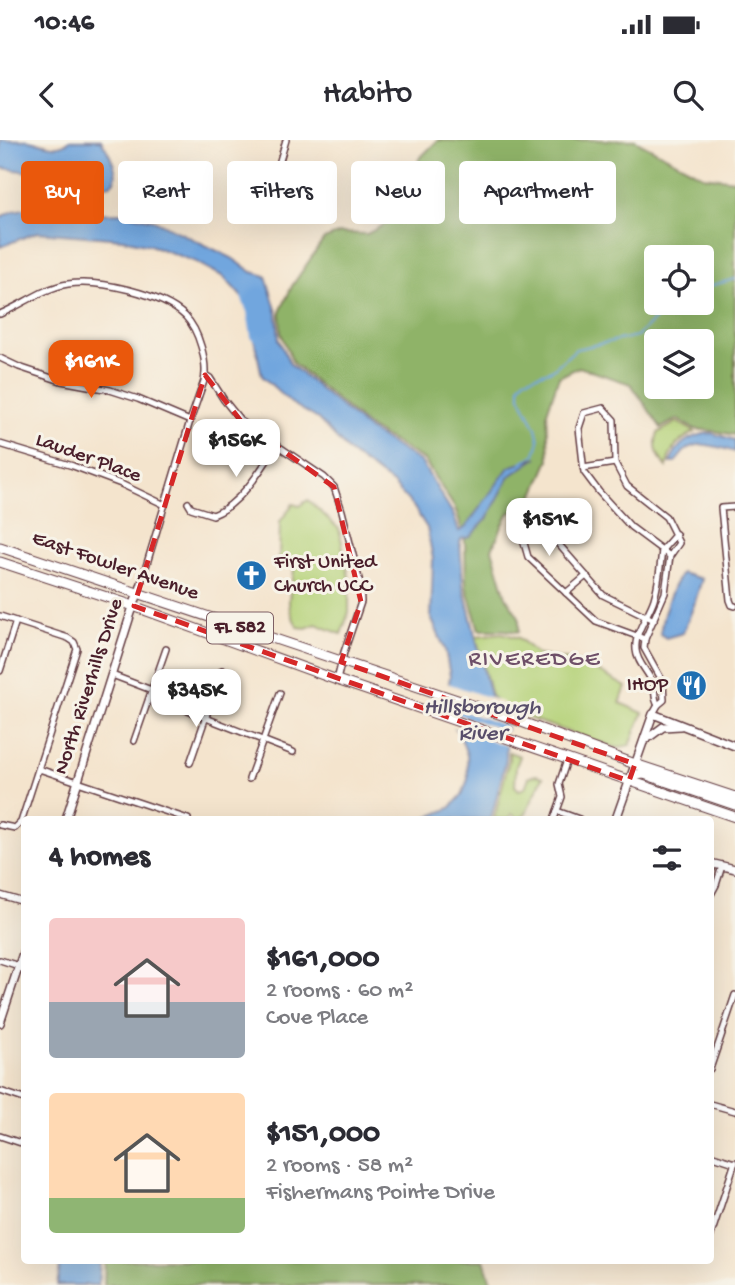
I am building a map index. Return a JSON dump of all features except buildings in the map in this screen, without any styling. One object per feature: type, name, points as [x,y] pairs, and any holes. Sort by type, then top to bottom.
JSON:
[{"type":"main road","name":"East Fowler Avenue","points":[[0,547],[511,718],[635,764],[735,797]]},
{"type":"main road","name":"East Fowler Avenue","points":[[0,562],[134,606],[337,680],[735,817]]},
{"type":"main road","points":[[629,781],[636,775],[644,774],[735,805]]},
{"type":"street","points":[[280,161],[286,140]]},
{"type":"street","name":"North Riverhills Drive","points":[[0,314],[50,288],[82,282],[99,283],[160,301],[185,316],[195,332],[203,354],[205,375],[67,816]]},
{"type":"street","points":[[0,359],[61,381],[110,390],[138,399],[190,421]]},
{"type":"street","points":[[205,375],[210,377],[241,421],[324,477],[334,487],[359,578],[360,602],[337,680]]},
{"type":"street","points":[[617,816],[653,714],[664,700],[663,682],[644,648],[645,639],[665,593],[670,556],[679,543],[666,517],[627,486],[615,463],[614,420],[603,408],[584,413],[579,428],[584,472],[598,492],[631,527],[670,556]]},
{"type":"street","name":"Lauder Place","points":[[0,444],[73,466],[121,484],[165,505]]},
{"type":"street","points":[[188,503],[191,508],[213,515],[233,504],[277,445]]},
{"type":"street","points":[[583,468],[615,463]]},
{"type":"street","points":[[735,507],[721,508],[730,600],[735,606]]},
{"type":"street","points":[[645,639],[596,621],[528,557],[522,536],[535,525],[547,531],[603,595],[654,620]]},
{"type":"street","points":[[658,705],[654,700],[654,685],[637,656],[635,647],[654,600],[660,576],[662,550],[676,534]]},
{"type":"street","points":[[566,593],[586,576]]},
{"type":"street","points":[[660,576],[668,577]]},
{"type":"street","points":[[0,615],[68,638],[74,642],[77,649],[23,816]]},
{"type":"street","points":[[0,671],[16,621]]},
{"type":"street","points":[[134,741],[166,649]]},
{"type":"street","points":[[190,763],[222,670]]},
{"type":"street","points":[[112,676],[152,690],[181,708],[206,719],[293,752]]},
{"type":"street","points":[[250,779],[280,693]]},
{"type":"street","points":[[653,714],[735,746]]},
{"type":"street","points":[[643,741],[663,727],[683,726]]},
{"type":"street","points":[[555,816],[562,797],[559,784],[567,760]]},
{"type":"street","points":[[39,769],[179,816]]},
{"type":"street","points":[[557,810],[572,816]]},
{"type":"street","points":[[3,826],[15,828],[21,822]]},
{"type":"street","points":[[714,889],[715,864],[735,869]]},
{"type":"street","points":[[0,895],[21,901]]},
{"type":"street","points":[[0,960],[21,966]]},
{"type":"street","points":[[0,1023],[21,972]]},
{"type":"street","points":[[714,1057],[735,995]]},
{"type":"street","points":[[0,1091],[21,1098]]},
{"type":"street","points":[[714,1105],[735,1111]]},
{"type":"street","points":[[0,1136],[21,1143]]},
{"type":"street","points":[[714,1156],[735,1163],[714,1226]]},
{"type":"highlighted area","points":[[205,375],[241,421],[334,487],[361,602],[341,662],[635,764],[629,781],[134,606]]},
{"type":"green space","points":[[438,140],[635,140],[703,176],[735,182],[735,435],[694,429],[677,419],[661,428],[631,384],[579,367],[559,377],[547,412],[549,460],[533,497],[508,514],[492,549],[506,597],[519,617],[519,632],[479,630],[466,586],[465,541],[456,510],[424,460],[370,428],[293,363],[281,333],[280,312],[292,286],[324,239],[340,233],[367,234],[385,224],[445,224],[445,161],[418,161]]},
{"type":"green space","points":[[677,422],[695,432],[676,446],[667,467],[657,451],[658,433]]},
{"type":"green space","points":[[308,500],[339,529],[349,577],[349,612],[341,634],[316,624],[306,628],[298,627],[290,610],[289,597],[294,568],[279,560],[280,522],[293,504],[299,506]]},
{"type":"green space","points":[[502,633],[519,638],[538,655],[587,665],[626,687],[620,703],[643,713],[630,745],[617,748],[507,711],[491,696],[476,636]]},
{"type":"green space","points":[[509,752],[520,756],[516,767],[515,786],[519,790],[525,788],[529,777],[543,777],[523,816],[495,816]]},
{"type":"green space","points":[[105,1264],[485,1264],[492,1285],[104,1285]]},
{"type":"water","points":[[0,140],[28,140],[60,146],[70,140],[101,140],[116,176],[114,182],[104,185],[104,161],[21,161],[21,171],[0,168]]},
{"type":"water","name":"Hillsborough River","points":[[21,210],[21,224],[104,224],[104,213],[118,213],[118,224],[162,224],[232,258],[252,272],[266,276],[277,313],[279,340],[290,364],[369,430],[421,462],[453,514],[459,531],[465,528],[509,467],[538,457],[510,476],[487,519],[470,537],[461,539],[460,543],[463,585],[490,696],[507,711],[506,760],[492,816],[431,816],[450,808],[462,795],[468,779],[467,755],[459,732],[448,720],[442,688],[449,683],[450,676],[445,649],[431,618],[433,559],[427,528],[413,506],[393,484],[349,452],[318,419],[291,403],[262,376],[253,334],[256,313],[224,277],[196,262],[150,245],[123,239],[37,232],[0,247],[0,217]]},
{"type":"water","points":[[711,433],[735,440],[735,452],[710,445],[697,445],[686,450],[674,463],[670,463],[686,441]]},
{"type":"water","points":[[681,573],[702,579],[683,633],[666,638],[660,634],[663,618],[670,594]]},
{"type":"water","points":[[60,1264],[100,1264],[98,1285],[57,1285]]},
{"type":"pier","points":[[444,682],[502,702],[509,708],[510,727],[441,704],[438,689]]},
{"type":"pier","points":[[442,709],[509,732],[510,747],[449,726]]},
{"type":"waterway","points":[[714,285],[735,279]]},
{"type":"waterway","name":"Hillsborough River","points":[[246,296],[252,311],[256,336]]},
{"type":"waterway","points":[[522,463],[535,454],[539,441],[536,428],[520,396],[520,385],[525,379],[552,370],[576,349],[637,336],[659,315]]},
{"type":"place","name":"First United Church UCC","points":[[251,575]]},
{"type":"place","name":"IHOP","points":[[691,686]]},
{"type":"district","name":"RIVEREDGE","points":[[535,660]]}]
